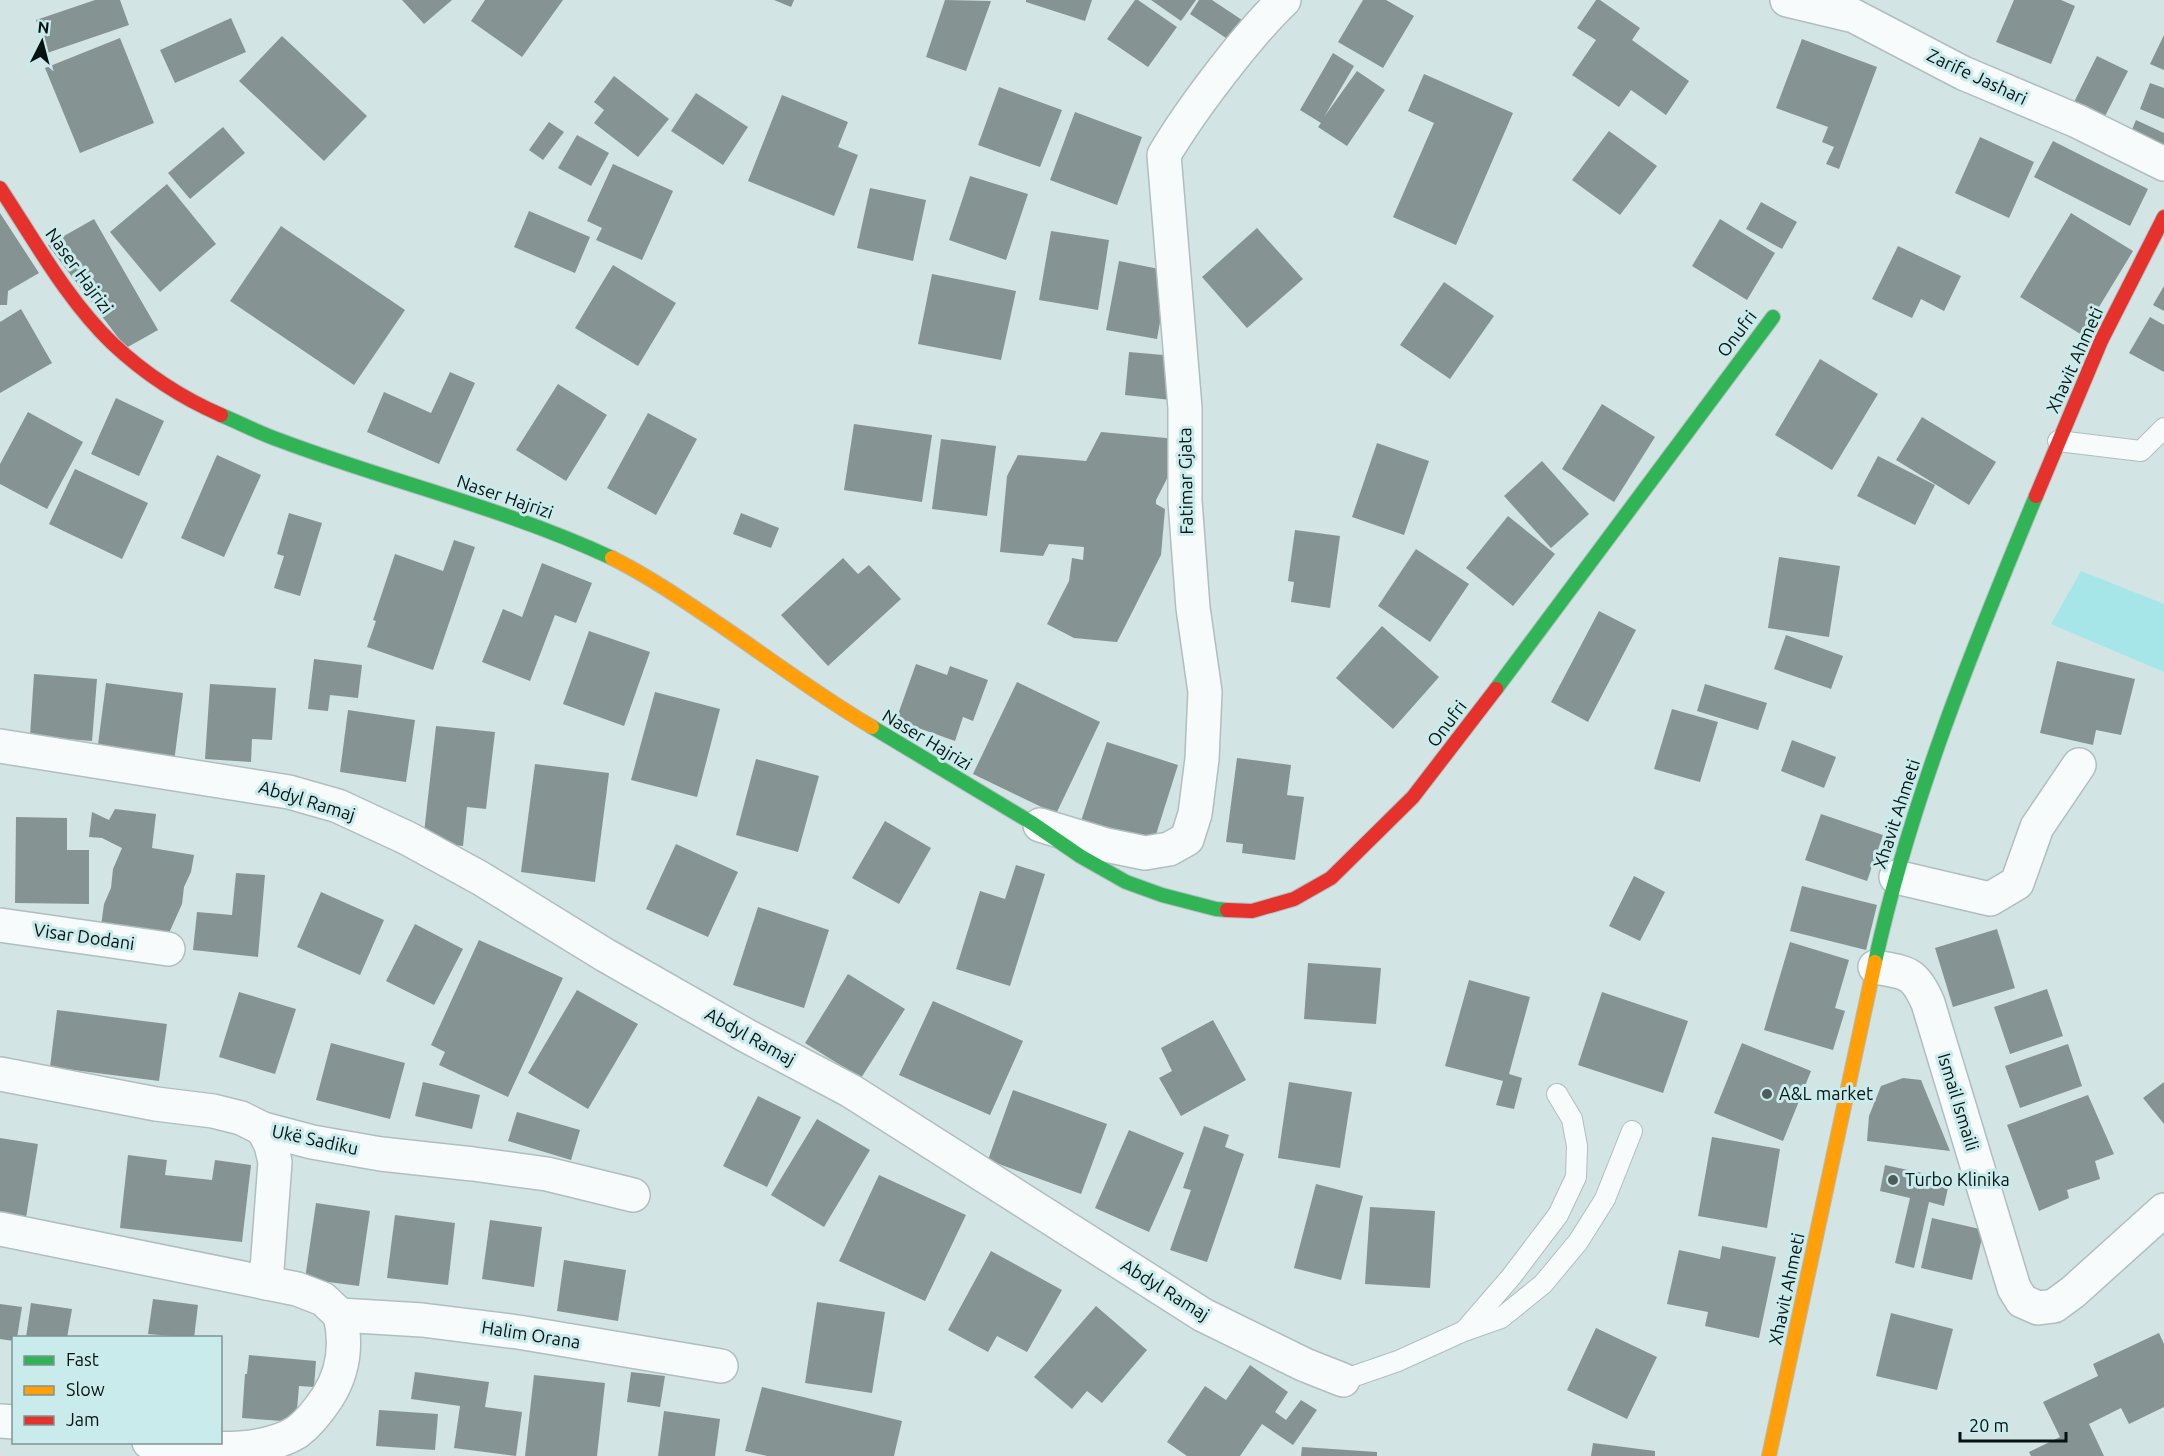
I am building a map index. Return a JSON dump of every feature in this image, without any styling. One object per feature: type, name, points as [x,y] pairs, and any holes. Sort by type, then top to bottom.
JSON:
[{"type":"street","name":"Fatimar Gjata","points":[[1032,823],[1145,854],[1169,849],[1186,839],[1195,814],[1202,759],[1206,692],[1192,596],[1185,501],[1185,408],[1164,155],[1180,126],[1262,21],[1284,0]]},
{"type":"street","name":"Zarife Jashari","points":[[1787,0],[1854,16],[1963,73],[2077,121],[2164,164]]},
{"type":"street","name":"Naser Hajrizi","points":[[0,188],[73,298],[113,344],[163,384],[212,411],[279,440],[503,514],[571,539],[632,568],[694,607],[835,705],[1032,823]]},
{"type":"street","name":"Xhavit Ahmeti","points":[[1769,1456],[1888,902],[1938,747],[1989,609],[2102,341],[2164,218]]},
{"type":"street","name":"Onufri","points":[[1032,823],[1080,856],[1126,882],[1162,895],[1216,909],[1252,911],[1294,899],[1331,878],[1413,797],[1773,317]]},
{"type":"street","name":"Abdyl Ramaj","points":[[0,746],[289,792],[338,806],[407,837],[480,878],[605,955],[747,1036],[851,1091],[1203,1315],[1305,1365],[1343,1380]]},
{"type":"street","points":[[1896,877],[1990,899],[2017,884],[2037,827],[2079,765]]},
{"type":"street","name":"Visar Dodani","points":[[0,925],[168,949]]},
{"type":"street","name":"Ismail Ismaili","points":[[1875,967],[1904,972],[1919,983],[2014,1288],[2022,1301],[2038,1308],[2054,1306],[2073,1292],[2164,1210]]},
{"type":"street","name":"Ukë Sadiku","points":[[0,1074],[156,1104],[213,1111],[241,1118],[263,1129],[312,1142],[381,1154],[547,1174],[633,1195]]},
{"type":"street","points":[[263,1129],[271,1145],[275,1162],[266,1283]]},
{"type":"street","points":[[0,1229],[297,1289],[323,1299],[340,1315],[345,1335],[343,1360],[335,1385],[318,1412],[296,1433],[270,1444],[240,1450],[211,1450],[158,1444]]},
{"type":"street","name":"Halim Orana","points":[[340,1315],[422,1320],[518,1332],[721,1366]]},
{"type":"lane","points":[[2058,441],[2141,451],[2164,428]]},
{"type":"lane","name":"Abdyl Ramaj","points":[[1464,1331],[1511,1277],[1558,1215],[1576,1177],[1577,1146],[1572,1119],[1557,1094]]},
{"type":"lane","name":"Abdyl Ramaj","points":[[1343,1380],[1398,1361],[1464,1331],[1501,1318],[1543,1284],[1578,1242],[1605,1199],[1632,1131]]},
{"type":"shaded area","points":[[2081,571],[2164,604],[2164,672],[2051,624]]},
{"type":"building","points":[[95,0],[120,0],[129,25],[47,53],[36,20]]},
{"type":"building","points":[[402,0],[452,0],[424,24]]},
{"type":"building","points":[[485,0],[563,0],[522,57],[471,21]]},
{"type":"building","points":[[774,0],[794,0],[791,7]]},
{"type":"building","points":[[945,0],[991,1],[966,71],[926,57]]},
{"type":"building","points":[[1026,0],[1092,0],[1085,21],[1026,2]]},
{"type":"building","points":[[1135,0],[1177,27],[1148,67],[1107,39]]},
{"type":"building","points":[[1151,0],[1196,0],[1181,21]]},
{"type":"building","points":[[1199,0],[1212,0],[1242,20],[1229,40],[1190,14]]},
{"type":"building","points":[[1363,0],[1386,0],[1414,16],[1383,68],[1338,42]]},
{"type":"building","points":[[1596,0],[1600,0],[1640,28],[1632,40],[1689,81],[1666,115],[1631,90],[1619,107],[1572,75],[1596,40],[1577,28]]},
{"type":"building","points":[[2014,0],[2061,0],[2075,6],[2051,64],[1996,42]]},
{"type":"building","points":[[231,18],[246,52],[175,83],[160,50]]},
{"type":"building","points":[[2164,35],[2164,70],[2150,64]]},
{"type":"building","points":[[282,36],[367,116],[324,161],[239,81]]},
{"type":"building","points":[[120,38],[154,123],[80,153],[45,68]]},
{"type":"building","points":[[1802,39],[1877,67],[1839,169],[1826,164],[1834,147],[1822,142],[1828,127],[1776,108]]},
{"type":"building","points":[[1333,53],[1354,66],[1324,117],[1357,71],[1385,90],[1347,146],[1318,127],[1321,123],[1300,110]]},
{"type":"building","points":[[2097,56],[2128,71],[2100,126],[2070,110]]},
{"type":"building","points":[[1424,74],[1513,113],[1456,245],[1393,217],[1434,123],[1408,111]]},
{"type":"building","points":[[614,76],[669,119],[638,157],[594,123],[604,110],[594,102]]},
{"type":"building","points":[[2150,83],[2164,88],[2164,119],[2140,109]]},
{"type":"building","points":[[999,87],[1062,110],[1040,167],[978,145]]},
{"type":"building","points":[[696,93],[748,127],[723,165],[671,131]]},
{"type":"building","points":[[782,95],[848,122],[838,147],[858,155],[834,216],[748,181]]},
{"type":"building","points":[[1075,112],[1142,137],[1117,205],[1050,180]]},
{"type":"building","points":[[2136,120],[2164,133],[2164,161],[2126,144]]},
{"type":"building","points":[[549,122],[564,132],[543,160],[529,150]]},
{"type":"building","points":[[223,127],[245,153],[190,199],[168,173]]},
{"type":"building","points":[[1609,131],[1657,166],[1620,215],[1572,180]]},
{"type":"building","points":[[577,135],[609,153],[591,186],[558,168]]},
{"type":"building","points":[[1980,137],[2034,162],[2009,218],[1955,193]]},
{"type":"building","points":[[2053,141],[2148,189],[2130,226],[2034,177]]},
{"type":"building","points":[[613,164],[673,191],[642,260],[596,240],[602,228],[587,221]]},
{"type":"building","points":[[970,176],[1028,194],[1006,260],[949,240]]},
{"type":"building","points":[[167,184],[216,244],[160,292],[110,232]]},
{"type":"building","points":[[870,188],[926,200],[913,261],[857,248]]},
{"type":"building","points":[[1761,202],[1797,222],[1782,249],[1746,229]]},
{"type":"building","points":[[529,211],[590,237],[575,273],[514,247]]},
{"type":"building","points":[[0,213],[39,273],[8,291],[7,305],[0,305]]},
{"type":"building","points":[[2071,213],[2133,251],[2082,335],[2020,297]]},
{"type":"building","points":[[94,219],[158,330],[126,348],[48,245]]},
{"type":"building","points":[[1720,219],[1775,253],[1747,300],[1692,266]]},
{"type":"building","points":[[281,226],[405,310],[354,385],[230,301]]},
{"type":"building","points":[[1257,228],[1303,279],[1247,328],[1202,277]]},
{"type":"building","points":[[1051,231],[1109,240],[1098,310],[1039,300]]},
{"type":"building","points":[[1898,246],[1961,276],[1944,311],[1921,299],[1912,318],[1872,299]]},
{"type":"building","points":[[1119,261],[1169,271],[1157,339],[1106,330]]},
{"type":"building","points":[[613,265],[676,303],[638,366],[575,328]]},
{"type":"building","points":[[932,274],[1016,291],[1001,360],[918,344]]},
{"type":"building","points":[[1444,282],[1494,316],[1450,379],[1400,345]]},
{"type":"building","points":[[2164,286],[2164,311],[2153,305]]},
{"type":"building","points":[[21,309],[52,363],[0,393],[0,322]]},
{"type":"building","points":[[2150,317],[2164,325],[2164,372],[2129,353]]},
{"type":"building","points":[[1129,352],[1175,356],[1171,400],[1125,395]]},
{"type":"building","points":[[1820,359],[1878,394],[1832,470],[1775,435]]},
{"type":"building","points":[[450,372],[475,383],[439,464],[367,432],[384,392],[431,413]]},
{"type":"building","points":[[558,384],[607,415],[566,481],[516,450]]},
{"type":"building","points":[[116,398],[164,421],[139,476],[91,454]]},
{"type":"building","points":[[1602,404],[1655,437],[1614,502],[1562,469]]},
{"type":"building","points":[[28,412],[83,442],[47,509],[0,484],[0,464]]},
{"type":"building","points":[[648,413],[697,439],[656,515],[607,488]]},
{"type":"building","points":[[1922,417],[1996,462],[1969,505],[1896,460]]},
{"type":"building","points":[[854,424],[932,435],[922,502],[844,490]]},
{"type":"building","points":[[1101,432],[1177,439],[1175,463],[1156,500],[1156,504],[1165,509],[1161,555],[1117,642],[1074,638],[1047,624],[1069,581],[1072,558],[1083,560],[1084,547],[1049,544],[1043,556],[1000,552],[1007,476],[1018,455],[1086,461]]},
{"type":"building","points":[[941,439],[996,446],[987,516],[932,509]]},
{"type":"building","points":[[1377,443],[1429,461],[1404,535],[1352,517]]},
{"type":"building","points":[[217,455],[261,475],[224,557],[181,538]]},
{"type":"building","points":[[1878,456],[1935,485],[1915,525],[1857,496]]},
{"type":"building","points":[[1542,461],[1589,514],[1551,548],[1504,496]]},
{"type":"building","points":[[75,469],[148,503],[122,559],[49,524]]},
{"type":"building","points":[[289,513],[322,523],[300,596],[274,588],[284,556],[277,554]]},
{"type":"building","points":[[741,513],[779,528],[771,548],[733,534]]},
{"type":"building","points":[[1508,516],[1555,554],[1513,606],[1466,568]]},
{"type":"building","points":[[1295,530],[1340,536],[1330,608],[1291,602],[1294,582],[1288,581]]},
{"type":"building","points":[[454,540],[475,547],[433,670],[367,647],[376,621],[373,620],[395,554],[443,571]]},
{"type":"building","points":[[1416,549],[1469,584],[1430,642],[1378,606]]},
{"type":"building","points":[[1779,557],[1840,566],[1829,637],[1768,628]]},
{"type":"building","points":[[843,558],[858,574],[869,565],[901,599],[828,666],[781,615]]},
{"type":"building","points":[[542,563],[592,583],[576,623],[555,615],[530,681],[482,662],[503,609],[522,617]]},
{"type":"building","points":[[1599,611],[1636,630],[1588,722],[1551,702]]},
{"type":"building","points":[[1382,626],[1439,677],[1393,729],[1336,678]]},
{"type":"building","points":[[589,631],[650,652],[624,726],[563,704]]},
{"type":"building","points":[[1786,635],[1843,656],[1831,689],[1774,669]]},
{"type":"building","points":[[314,659],[362,665],[358,698],[330,695],[328,711],[308,709]]},
{"type":"building","points":[[2057,661],[2135,679],[2121,735],[2096,730],[2093,745],[2040,733]]},
{"type":"building","points":[[916,664],[947,675],[950,666],[988,680],[973,721],[963,717],[955,741],[896,720]]},
{"type":"building","points":[[34,674],[97,679],[92,741],[30,736]]},
{"type":"building","points":[[1017,682],[1100,722],[1056,814],[973,774]]},
{"type":"building","points":[[106,683],[183,693],[173,770],[96,760]]},
{"type":"building","points":[[210,684],[276,688],[272,740],[252,739],[251,762],[205,759]]},
{"type":"building","points":[[1705,684],[1767,703],[1758,730],[1697,711]]},
{"type":"building","points":[[655,692],[720,709],[697,797],[631,780]]},
{"type":"building","points":[[1672,709],[1718,722],[1700,782],[1654,769]]},
{"type":"building","points":[[348,710],[415,720],[406,782],[340,772]]},
{"type":"building","points":[[436,726],[495,732],[486,809],[467,807],[463,846],[423,842]]},
{"type":"building","points":[[1792,740],[1836,757],[1824,788],[1781,771]]},
{"type":"building","points":[[1107,742],[1178,765],[1153,844],[1081,821]]},
{"type":"building","points":[[1237,758],[1291,765],[1287,795],[1304,797],[1295,860],[1242,853],[1243,844],[1226,842]]},
{"type":"building","points":[[756,759],[819,776],[798,852],[736,835]]},
{"type":"building","points":[[535,764],[609,773],[595,882],[521,872]]},
{"type":"building","points":[[115,809],[156,814],[152,848],[194,855],[191,872],[184,887],[182,904],[165,942],[101,926],[104,904],[111,888],[113,869],[122,848],[102,838],[89,837],[92,812],[109,820]]},
{"type":"building","points":[[1821,814],[1883,835],[1867,881],[1805,860]]},
{"type":"building","points":[[16,817],[67,818],[67,850],[89,850],[89,904],[15,903]]},
{"type":"building","points":[[885,821],[931,848],[899,904],[852,878]]},
{"type":"building","points":[[676,844],[738,872],[708,937],[646,909]]},
{"type":"building","points":[[1016,865],[1045,874],[1010,986],[956,969],[980,891],[1005,899]]},
{"type":"building","points":[[236,873],[265,875],[258,957],[193,950],[197,912],[232,915]]},
{"type":"building","points":[[1634,876],[1665,892],[1640,941],[1609,926]]},
{"type":"building","points":[[1802,886],[1877,905],[1866,950],[1790,931]]},
{"type":"building","points":[[321,892],[384,920],[360,975],[297,947]]},
{"type":"building","points":[[758,907],[829,930],[804,1008],[733,985]]},
{"type":"building","points":[[415,924],[463,949],[434,1005],[386,981]]},
{"type":"building","points":[[1997,929],[2015,988],[1953,1007],[1935,948]]},
{"type":"building","points":[[479,940],[563,978],[508,1097],[439,1065],[445,1052],[431,1045]]},
{"type":"building","points":[[1790,942],[1849,960],[1835,1008],[1845,1011],[1833,1050],[1764,1030]]},
{"type":"building","points":[[1308,963],[1381,968],[1376,1024],[1304,1019]]},
{"type":"building","points":[[848,974],[905,1009],[861,1078],[805,1043]]},
{"type":"building","points":[[1469,980],[1530,997],[1509,1074],[1522,1078],[1514,1109],[1496,1105],[1503,1081],[1445,1066]]},
{"type":"building","points":[[2047,989],[2063,1036],[2010,1054],[1994,1007]]},
{"type":"building","points":[[577,990],[638,1024],[588,1109],[528,1073]]},
{"type":"building","points":[[239,992],[296,1009],[275,1074],[219,1057]]},
{"type":"building","points":[[1602,992],[1688,1021],[1663,1093],[1578,1065]]},
{"type":"building","points":[[933,1001],[1023,1041],[990,1115],[899,1075]]},
{"type":"building","points":[[57,1010],[167,1024],[159,1081],[50,1067]]},
{"type":"building","points":[[1213,1020],[1246,1080],[1181,1116],[1159,1078],[1172,1071],[1161,1048]]},
{"type":"building","points":[[331,1043],[405,1063],[390,1119],[316,1100]]},
{"type":"building","points":[[1742,1043],[1811,1071],[1783,1141],[1714,1113]]},
{"type":"building","points":[[2068,1044],[2082,1086],[2020,1108],[2005,1066]]},
{"type":"building","points":[[1903,1078],[1921,1080],[1950,1151],[1867,1141],[1869,1116],[1881,1086]]},
{"type":"building","points":[[423,1082],[480,1095],[472,1129],[415,1116]]},
{"type":"building","points":[[1289,1082],[1352,1092],[1340,1168],[1278,1158]]},
{"type":"building","points":[[2164,1082],[2164,1124],[2143,1098]]},
{"type":"building","points":[[1013,1090],[1107,1124],[1081,1194],[988,1160]]},
{"type":"building","points":[[2088,1095],[2114,1154],[2095,1161],[2100,1179],[2067,1190],[2069,1198],[2039,1211],[2007,1125]]},
{"type":"building","points":[[758,1096],[801,1117],[767,1187],[723,1166]]},
{"type":"building","points":[[517,1112],[580,1130],[571,1160],[508,1141]]},
{"type":"building","points":[[817,1119],[870,1150],[824,1227],[771,1195]]},
{"type":"building","points":[[1204,1126],[1229,1135],[1225,1147],[1244,1154],[1207,1262],[1170,1250],[1191,1190],[1183,1188]]},
{"type":"building","points":[[1129,1130],[1184,1153],[1149,1232],[1095,1208]]},
{"type":"building","points":[[1712,1137],[1780,1149],[1767,1228],[1698,1216]]},
{"type":"building","points":[[0,1138],[38,1144],[26,1218],[0,1214]]},
{"type":"building","points":[[128,1155],[167,1160],[165,1175],[212,1180],[215,1160],[251,1165],[242,1242],[120,1228]]},
{"type":"building","points":[[1885,1165],[1950,1179],[1944,1206],[1929,1202],[1914,1268],[1895,1263],[1910,1198],[1880,1191]]},
{"type":"building","points":[[879,1175],[966,1215],[925,1301],[839,1261]]},
{"type":"building","points":[[1316,1184],[1363,1196],[1341,1280],[1294,1268]]},
{"type":"building","points":[[316,1203],[370,1211],[359,1286],[305,1279]]},
{"type":"building","points":[[1370,1207],[1435,1211],[1430,1288],[1365,1284]]},
{"type":"building","points":[[395,1215],[455,1223],[448,1285],[387,1278]]},
{"type":"building","points":[[1932,1218],[1984,1230],[1972,1280],[1921,1268]]},
{"type":"building","points":[[490,1220],[542,1227],[534,1287],[482,1279]]},
{"type":"building","points":[[1722,1246],[1776,1257],[1759,1338],[1705,1326],[1708,1312],[1667,1304],[1679,1250],[1720,1259]]},
{"type":"building","points":[[991,1251],[1062,1290],[1027,1352],[997,1336],[988,1352],[948,1330]]},
{"type":"building","points":[[564,1260],[626,1270],[618,1321],[557,1311]]},
{"type":"building","points":[[153,1299],[198,1305],[194,1336],[148,1334]]},
{"type":"building","points":[[817,1302],[885,1312],[872,1393],[805,1383]]},
{"type":"building","points":[[31,1303],[72,1309],[67,1336],[26,1336]]},
{"type":"building","points":[[0,1304],[22,1307],[17,1336],[12,1336],[12,1341],[0,1339]]},
{"type":"building","points":[[1096,1306],[1147,1350],[1102,1403],[1087,1391],[1072,1409],[1034,1377]]},
{"type":"building","points":[[1891,1313],[1953,1329],[1937,1390],[1876,1376]]},
{"type":"building","points":[[1596,1328],[1657,1357],[1627,1419],[1567,1390]]},
{"type":"building","points":[[2159,1333],[2164,1344],[2164,1407],[2129,1424],[2121,1408],[2089,1424],[2104,1456],[2031,1456],[2029,1452],[2060,1437],[2043,1402],[2098,1376],[2093,1364]]},
{"type":"building","points":[[249,1355],[316,1361],[314,1387],[299,1386],[296,1422],[242,1418],[245,1374],[247,1374]]},
{"type":"building","points":[[1250,1365],[1288,1392],[1275,1412],[1286,1420],[1301,1400],[1317,1410],[1293,1445],[1262,1424],[1240,1456],[1187,1456],[1167,1442],[1205,1386],[1226,1400]]},
{"type":"building","points":[[415,1372],[489,1382],[485,1407],[522,1412],[516,1456],[454,1448],[460,1406],[411,1399]]},
{"type":"building","points":[[631,1372],[665,1376],[660,1407],[627,1402]]},
{"type":"building","points":[[534,1375],[605,1383],[597,1456],[525,1456]]},
{"type":"building","points":[[762,1387],[902,1421],[894,1456],[767,1456],[745,1451]]},
{"type":"building","points":[[379,1410],[438,1414],[435,1450],[376,1446]]},
{"type":"building","points":[[664,1411],[720,1419],[715,1456],[658,1456]]},
{"type":"building","points":[[1593,1443],[1655,1451],[1655,1456],[1591,1456]]},
{"type":"building","points":[[1302,1447],[1377,1452],[1377,1456],[1301,1456]]},
{"type":"traffic: fast","points":[[1496,689],[1773,317]]},
{"type":"traffic: fast","points":[[221,415],[321,455],[530,524],[612,558]]},
{"type":"traffic: fast","points":[[1875,962],[1906,843],[1945,726],[2036,496]]},
{"type":"traffic: fast","points":[[872,727],[1126,882],[1162,895],[1227,910]]},
{"type":"traffic: slow","points":[[612,558],[670,592],[816,692],[872,727]]},
{"type":"traffic: slow","points":[[1769,1456],[1875,962]]},
{"type":"traffic: jam","points":[[0,188],[66,289],[96,327],[137,365],[192,401],[221,415]]},
{"type":"traffic: jam","points":[[2036,496],[2101,341],[2164,217]]},
{"type":"traffic: jam","points":[[1227,910],[1252,911],[1294,899],[1331,878],[1413,797],[1496,689]]},
{"type":"place","name":"A&L market","points":[[1767,1094]]},
{"type":"place","name":"Turbo Klinika","points":[[1893,1180]]}]
